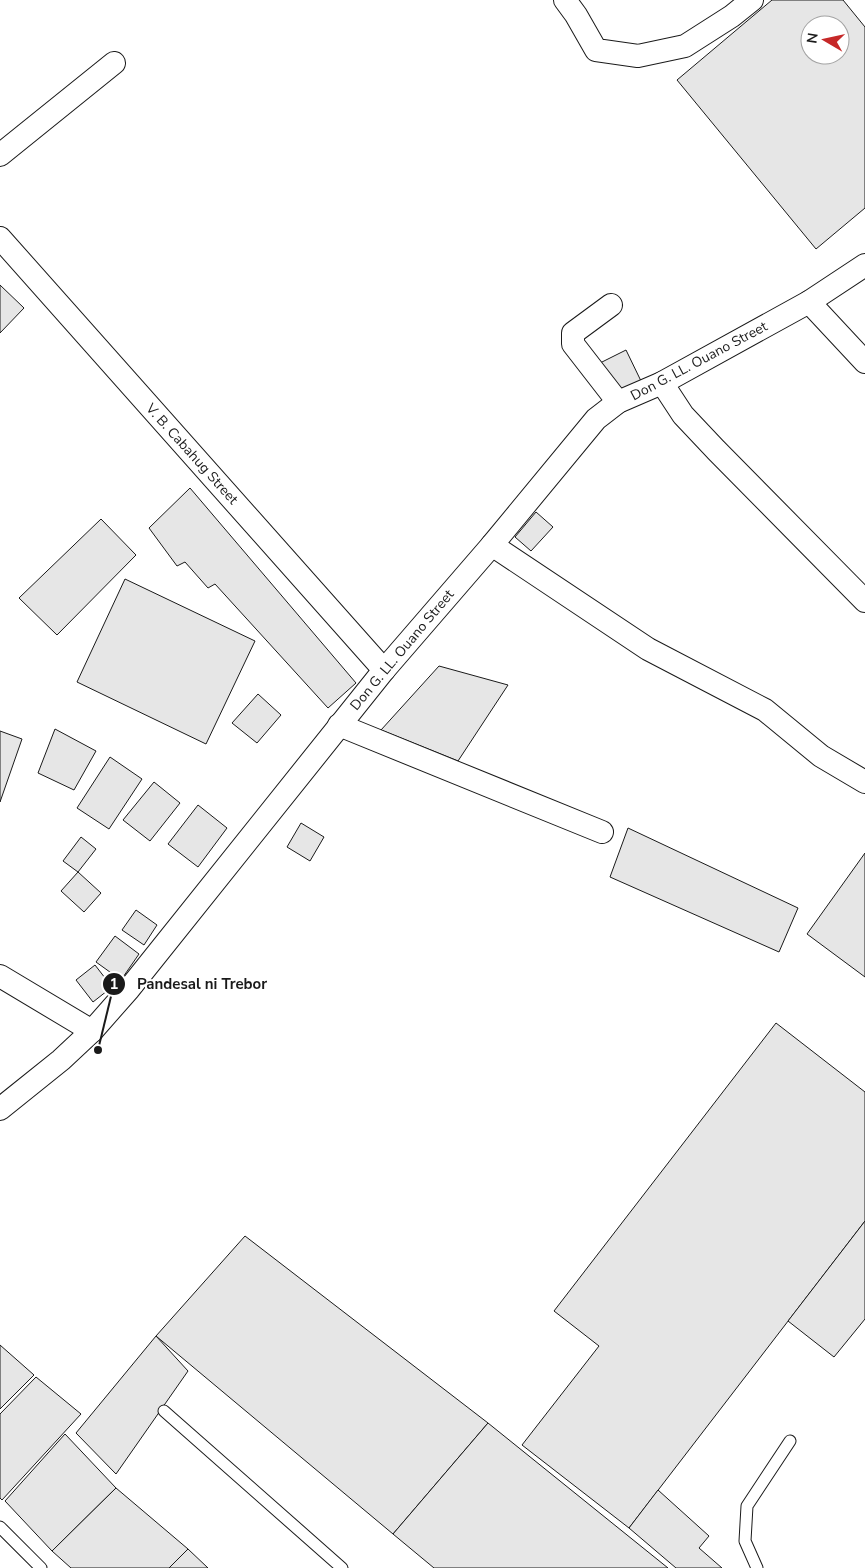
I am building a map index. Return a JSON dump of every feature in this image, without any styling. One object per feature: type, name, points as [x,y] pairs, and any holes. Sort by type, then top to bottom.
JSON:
[{"type":"street","points":[[566,0],[596,50],[638,56],[685,46],[732,16],[752,0]]},
{"type":"street","points":[[0,155],[114,63]]},
{"type":"street","name":"V. B. Cabahug Street","points":[[0,238],[384,670]]},
{"type":"street","name":"Don G. LL. Ouano Street","points":[[0,1109],[61,1060],[92,1031],[129,989],[384,670],[492,545],[596,419],[618,402],[662,383],[809,302],[865,264]]},
{"type":"street","points":[[809,302],[865,362]]},
{"type":"street","points":[[612,305],[574,333],[573,344],[618,402]]},
{"type":"street","points":[[662,383],[683,414],[716,450],[865,602]]},
{"type":"street","points":[[492,545],[648,648],[765,710],[821,756],[865,782]]},
{"type":"street","points":[[339,725],[602,832]]},
{"type":"street","points":[[0,976],[92,1031]]},
{"type":"lane","points":[[164,1412],[342,1568]]},
{"type":"lane","points":[[757,1568],[745,1541],[747,1506],[790,1440]]},
{"type":"lane","points":[[0,1527],[40,1568]]},
{"type":"building","points":[[772,0],[843,0],[865,27],[865,208],[816,249],[677,80]]},
{"type":"building","points":[[0,285],[24,308],[0,333]]},
{"type":"building","points":[[626,350],[641,381],[615,394],[600,363]]},
{"type":"building","points":[[190,488],[356,683],[328,708],[215,584],[208,588],[185,562],[177,566],[149,528]]},
{"type":"building","points":[[536,512],[553,527],[531,551],[515,537]]},
{"type":"building","points":[[101,519],[136,555],[57,635],[19,598]]},
{"type":"building","points":[[125,579],[255,641],[206,744],[77,682]]},
{"type":"building","points":[[439,666],[508,685],[458,761],[381,730]]},
{"type":"building","points":[[258,694],[281,715],[257,743],[232,723]]},
{"type":"building","points":[[55,729],[96,751],[74,790],[38,773]]},
{"type":"building","points":[[0,731],[22,739],[0,802]]},
{"type":"building","points":[[110,757],[142,779],[109,829],[77,808]]},
{"type":"building","points":[[154,782],[180,803],[150,841],[123,820]]},
{"type":"building","points":[[198,805],[227,828],[198,867],[168,844]]},
{"type":"building","points":[[301,823],[324,837],[310,861],[287,847]]},
{"type":"building","points":[[628,828],[798,908],[779,952],[610,877]]},
{"type":"building","points":[[81,837],[96,849],[78,872],[63,861]]},
{"type":"building","points":[[865,853],[865,977],[807,934]]},
{"type":"building","points":[[78,872],[101,893],[84,912],[61,891]]},
{"type":"building","points":[[136,910],[157,925],[144,945],[122,930]]},
{"type":"building","points":[[115,936],[139,954],[121,980],[96,962]]},
{"type":"building","points":[[95,965],[112,987],[93,1002],[76,980]]},
{"type":"building","points":[[776,1023],[865,1092],[865,1221],[629,1528],[522,1445],[599,1346],[554,1311]]},
{"type":"building","points":[[865,1221],[865,1319],[834,1357],[788,1321]]},
{"type":"building","points":[[245,1236],[488,1423],[393,1534],[156,1336]]},
{"type":"building","points":[[156,1336],[188,1371],[116,1474],[76,1433]]},
{"type":"building","points":[[0,1345],[34,1375],[0,1409]]},
{"type":"building","points":[[36,1377],[81,1414],[2,1500],[0,1498],[0,1414]]},
{"type":"building","points":[[488,1423],[668,1568],[434,1568],[393,1534]]},
{"type":"building","points":[[65,1434],[116,1488],[52,1551],[5,1501]]},
{"type":"building","points":[[116,1488],[188,1549],[169,1568],[71,1568],[52,1551]]},
{"type":"building","points":[[658,1490],[709,1536],[699,1548],[722,1568],[676,1568],[629,1528]]},
{"type":"building","points":[[188,1549],[208,1568],[169,1568]]},
{"type":"place","name":"Pandesal ni Trebor","points":[[98,1050]]}]
